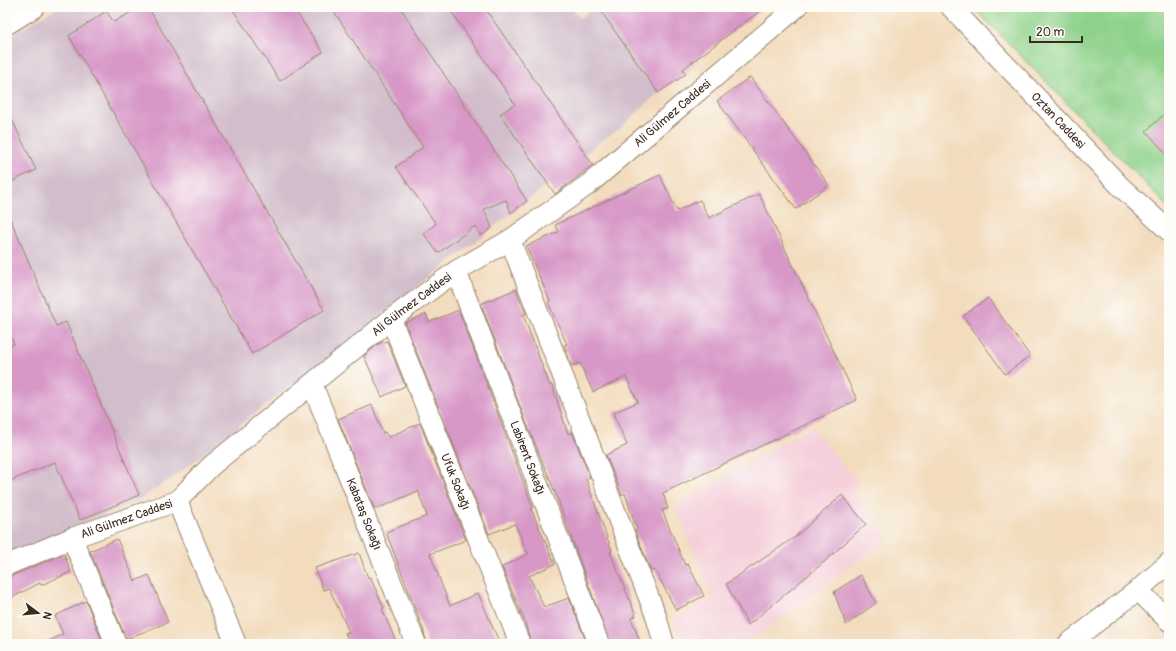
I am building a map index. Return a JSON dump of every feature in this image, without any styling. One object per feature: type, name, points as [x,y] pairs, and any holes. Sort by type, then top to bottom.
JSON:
[{"type":"main road","points":[[7,23],[33,7]]},
{"type":"street","name":"Ali Gülmez Caddesi","points":[[7,566],[72,538],[177,501],[211,466],[391,319],[456,271],[510,240],[589,184],[797,7]]},
{"type":"street","name":"Oztan Caddesi","points":[[950,7],[1121,187],[1169,231]]},
{"type":"street","points":[[510,240],[656,616],[664,644]]},
{"type":"street","name":"Labirent Sokağı","points":[[456,271],[599,644]]},
{"type":"street","name":"Ufuk Sokağı","points":[[391,319],[520,644]]},
{"type":"street","name":"Kabataş Sokağı","points":[[312,384],[416,644]]},
{"type":"street","points":[[177,501],[236,644]]},
{"type":"street","points":[[72,538],[116,644]]},
{"type":"street","points":[[1068,644],[1138,590],[1169,563]]},
{"type":"street","points":[[1138,590],[1169,621]]},
{"type":"shaded area","points":[[58,7],[571,7],[580,18],[594,7],[764,7],[699,57],[686,74],[658,93],[619,129],[598,143],[527,201],[183,470],[138,501],[7,554],[7,37]]},
{"type":"shaded area","points":[[812,426],[860,486],[853,489],[887,539],[746,644],[685,644],[673,621],[713,598],[675,506]]},
{"type":"green space","points":[[973,7],[1169,7],[1169,208]]},
{"type":"building","points":[[140,7],[148,7],[324,310],[252,354],[69,36],[106,11],[114,22]]},
{"type":"building","points":[[231,7],[293,7],[323,52],[280,81]]},
{"type":"building","points":[[331,7],[400,7],[527,201],[511,213],[506,200],[484,209],[492,228],[481,236],[475,226],[438,253],[423,233],[436,224],[396,167],[423,147]]},
{"type":"building","points":[[448,7],[484,7],[593,165],[555,194],[500,114],[515,104]]},
{"type":"building","points":[[598,7],[765,7],[683,69],[686,74],[658,93]]},
{"type":"building","points":[[750,77],[829,185],[796,209],[717,101]]},
{"type":"building","points":[[7,109],[36,170],[7,184]]},
{"type":"building","points":[[1169,110],[1169,157],[1146,131]]},
{"type":"building","points":[[660,175],[677,211],[700,200],[709,218],[759,194],[857,400],[663,493],[668,509],[662,510],[685,565],[688,564],[704,596],[676,610],[655,570],[651,571],[635,531],[637,530],[625,493],[622,495],[606,455],[627,445],[613,413],[638,402],[626,377],[593,392],[580,363],[572,366],[564,345],[567,344],[548,302],[550,301],[526,246],[559,232],[555,225]]},
{"type":"building","points":[[7,211],[56,326],[66,322],[139,495],[80,520],[55,462],[7,482],[7,347],[14,344],[7,328]]},
{"type":"building","points":[[516,289],[526,314],[523,315],[550,386],[552,385],[568,434],[572,432],[590,477],[586,479],[612,551],[610,552],[636,616],[631,618],[641,644],[610,644],[555,492],[524,417],[481,304]]},
{"type":"building","points":[[988,298],[1030,356],[1005,374],[963,316]]},
{"type":"building","points":[[459,310],[533,508],[531,509],[555,564],[529,576],[544,607],[569,598],[587,644],[531,644],[525,622],[502,567],[528,554],[515,524],[489,534],[405,323],[426,314],[429,322]]},
{"type":"building","points":[[387,341],[405,386],[382,397],[364,356],[378,344]]},
{"type":"building","points":[[372,405],[383,433],[385,432],[388,437],[420,423],[466,540],[430,554],[450,606],[478,593],[500,644],[427,644],[423,629],[386,532],[427,516],[418,491],[379,508],[374,508],[338,419]]},
{"type":"building","points":[[842,495],[866,524],[824,562],[748,625],[726,584],[795,537]]},
{"type":"building","points":[[117,539],[135,581],[149,575],[168,622],[126,639],[90,551]]},
{"type":"building","points":[[359,553],[368,578],[370,577],[384,608],[382,609],[397,644],[350,644],[345,633],[349,632],[329,588],[323,590],[315,568]]},
{"type":"building","points":[[64,554],[71,572],[41,585],[40,583],[7,600],[7,578]]},
{"type":"building","points":[[861,575],[876,603],[846,625],[834,592]]},
{"type":"building","points":[[86,601],[102,641],[96,644],[43,644],[63,634],[55,616]]}]
